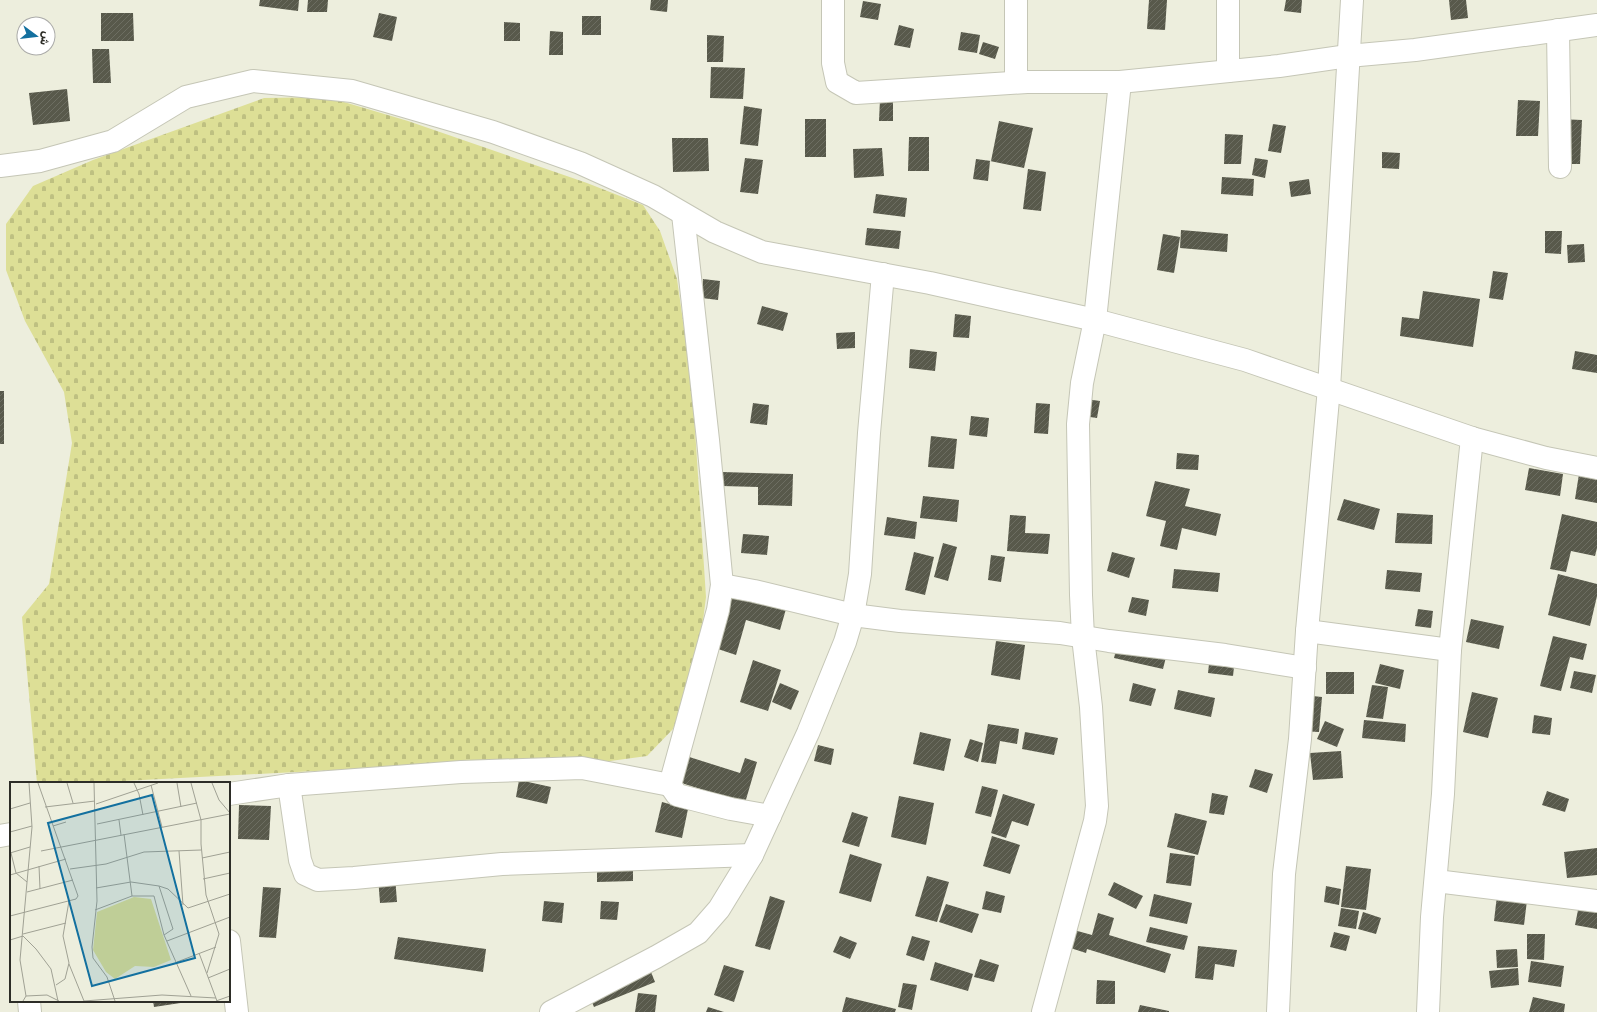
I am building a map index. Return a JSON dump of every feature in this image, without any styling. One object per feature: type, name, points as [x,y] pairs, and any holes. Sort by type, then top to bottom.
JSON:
[{"type":"street","points":[[833,0],[833,63],[837,82],[856,93],[1016,82],[1120,82],[1279,66],[1348,56],[1415,50],[1597,25]]},
{"type":"street","points":[[1016,0],[1016,82]]},
{"type":"street","points":[[1228,0],[1228,71]]},
{"type":"street","points":[[1278,1012],[1284,874],[1300,739],[1306,668],[1307,631],[1329,388],[1352,0]]},
{"type":"street","points":[[1558,30],[1560,167]]},
{"type":"street","points":[[0,166],[40,161],[113,141],[186,96],[253,81],[352,91],[493,132],[580,163],[653,196],[715,232],[762,252],[930,283],[1095,320],[1245,360],[1472,438],[1546,458],[1597,468]]},
{"type":"street","points":[[1043,1012],[1095,821],[1097,806],[1091,707],[1081,595],[1078,424],[1082,383],[1095,320],[1120,82]]},
{"type":"street","points":[[670,785],[718,610],[722,585],[708,440],[683,214]]},
{"type":"street","points":[[551,1012],[656,957],[698,933],[719,909],[752,854],[814,719],[845,642],[853,615],[860,574],[869,433],[883,274]]},
{"type":"street","points":[[1428,1012],[1432,917],[1443,786],[1450,650],[1472,438]]},
{"type":"street","points":[[722,585],[754,591],[853,615],[900,621],[1060,633],[1225,655],[1306,668]]},
{"type":"street","points":[[1307,631],[1450,650]]},
{"type":"street","points":[[230,794],[289,785],[460,772],[582,768],[670,785],[677,795],[731,809],[770,816]]},
{"type":"street","points":[[289,785],[300,860],[305,874],[318,880],[502,864],[752,854]]},
{"type":"street","points":[[0,836],[10,834]]},
{"type":"street","points":[[1436,881],[1597,901]]},
{"type":"street","points":[[230,950],[237,1012]]},
{"type":"street","points":[[29,1002],[30,1012]]},
{"type":"green space","points":[[327,97],[408,121],[587,183],[643,205],[660,231],[677,279],[692,384],[706,597],[698,660],[673,729],[647,756],[603,762],[504,761],[105,782],[37,782],[22,617],[49,584],[72,443],[64,392],[25,321],[6,270],[6,224],[33,186],[93,160],[264,98]]},
{"type":"building","points":[[260,0],[299,0],[298,11],[259,6]]},
{"type":"building","points":[[308,0],[328,0],[327,12],[307,12]]},
{"type":"building","points":[[651,0],[668,0],[667,12],[650,10]]},
{"type":"building","points":[[1149,0],[1167,0],[1165,30],[1147,29]]},
{"type":"building","points":[[1286,0],[1302,0],[1301,13],[1284,11]]},
{"type":"building","points":[[1449,0],[1466,0],[1468,18],[1451,20]]},
{"type":"building","points":[[863,1],[881,4],[878,20],[860,17]]},
{"type":"building","points":[[101,13],[133,13],[134,41],[101,41]]},
{"type":"building","points":[[379,13],[397,17],[392,41],[373,37]]},
{"type":"building","points":[[582,16],[601,16],[601,35],[582,35]]},
{"type":"building","points":[[504,22],[520,23],[520,41],[504,41]]},
{"type":"building","points":[[899,25],[914,29],[910,48],[894,45]]},
{"type":"building","points":[[550,31],[563,32],[563,55],[549,55]]},
{"type":"building","points":[[961,32],[980,35],[977,53],[958,50]]},
{"type":"building","points":[[707,35],[724,36],[723,62],[707,62]]},
{"type":"building","points":[[983,42],[999,47],[995,59],[979,54]]},
{"type":"building","points":[[92,49],[109,49],[111,83],[93,83]]},
{"type":"building","points":[[711,67],[745,68],[743,99],[710,98]]},
{"type":"building","points":[[67,89],[70,121],[33,125],[29,93]]},
{"type":"building","points":[[880,99],[893,99],[893,121],[879,121]]},
{"type":"building","points":[[1518,100],[1540,101],[1538,136],[1516,136]]},
{"type":"building","points":[[744,106],[762,109],[758,146],[740,144]]},
{"type":"building","points":[[805,119],[826,119],[826,157],[805,157]]},
{"type":"building","points":[[1558,119],[1582,120],[1580,164],[1557,164]]},
{"type":"building","points":[[999,121],[1033,128],[1024,168],[990,161],[988,181],[973,179],[976,159],[991,161]]},
{"type":"building","points":[[1273,124],[1286,126],[1281,153],[1268,151]]},
{"type":"building","points":[[1225,134],[1243,135],[1241,164],[1224,164]]},
{"type":"building","points":[[909,137],[929,137],[929,171],[908,171]]},
{"type":"building","points":[[672,138],[708,138],[709,171],[673,172]]},
{"type":"building","points":[[882,148],[884,176],[854,178],[853,149]]},
{"type":"building","points":[[1382,152],[1400,153],[1399,169],[1382,168]]},
{"type":"building","points":[[745,158],[763,160],[758,194],[740,192]]},
{"type":"building","points":[[1255,158],[1268,160],[1265,178],[1252,175]]},
{"type":"building","points":[[1028,169],[1046,172],[1041,211],[1023,209]]},
{"type":"building","points":[[1222,177],[1254,179],[1253,196],[1221,194]]},
{"type":"building","points":[[1309,179],[1311,194],[1291,197],[1289,182]]},
{"type":"building","points":[[876,194],[907,198],[905,217],[873,213]]},
{"type":"building","points":[[867,228],[901,231],[899,249],[865,245]]},
{"type":"building","points":[[1181,230],[1228,234],[1227,252],[1180,248]]},
{"type":"building","points":[[1545,231],[1562,231],[1561,254],[1545,253]]},
{"type":"building","points":[[1163,234],[1180,237],[1174,273],[1157,270]]},
{"type":"building","points":[[1584,244],[1585,262],[1568,263],[1567,245]]},
{"type":"building","points":[[1493,271],[1508,273],[1503,300],[1489,298]]},
{"type":"building","points":[[703,279],[720,281],[718,300],[702,298]]},
{"type":"building","points":[[1423,291],[1480,299],[1473,347],[1400,336],[1402,317],[1419,319]]},
{"type":"building","points":[[762,306],[788,313],[783,331],[757,324]]},
{"type":"building","points":[[955,314],[971,316],[969,338],[953,337]]},
{"type":"building","points":[[855,332],[855,348],[837,349],[836,333]]},
{"type":"building","points":[[910,349],[937,352],[935,371],[909,368]]},
{"type":"building","points":[[1575,351],[1597,355],[1597,373],[1572,369]]},
{"type":"building","points":[[0,391],[4,391],[4,444],[0,444]]},
{"type":"building","points":[[1079,398],[1100,401],[1097,418],[1076,415]]},
{"type":"building","points":[[753,403],[769,405],[767,425],[750,423]]},
{"type":"building","points":[[1036,403],[1050,404],[1048,434],[1034,433]]},
{"type":"building","points":[[971,416],[989,418],[987,437],[969,435]]},
{"type":"building","points":[[931,436],[957,439],[954,469],[928,467]]},
{"type":"building","points":[[1177,453],[1199,455],[1198,470],[1176,469]]},
{"type":"building","points":[[1529,468],[1563,474],[1560,496],[1525,490]]},
{"type":"building","points":[[722,472],[793,474],[792,506],[758,505],[758,487],[722,486]]},
{"type":"building","points":[[1579,474],[1597,477],[1597,503],[1575,499]]},
{"type":"building","points":[[1155,481],[1190,489],[1185,506],[1221,514],[1216,536],[1182,528],[1177,550],[1160,546],[1166,521],[1146,516]]},
{"type":"building","points":[[923,496],[959,500],[957,522],[920,518]]},
{"type":"building","points":[[1344,499],[1380,509],[1374,530],[1337,520]]},
{"type":"building","points":[[1397,513],[1433,515],[1432,544],[1395,543]]},
{"type":"building","points":[[1562,514],[1597,522],[1597,548],[1595,556],[1571,551],[1566,572],[1550,569]]},
{"type":"building","points":[[1010,515],[1026,516],[1025,533],[1050,534],[1048,554],[1007,551]]},
{"type":"building","points":[[887,517],[917,522],[915,539],[884,535]]},
{"type":"building","points":[[743,534],[769,536],[767,555],[741,553]]},
{"type":"building","points":[[943,543],[957,547],[948,581],[934,577]]},
{"type":"building","points":[[914,552],[934,557],[925,595],[905,590]]},
{"type":"building","points":[[1112,552],[1135,558],[1129,578],[1107,571]]},
{"type":"building","points":[[991,555],[1005,557],[1001,582],[988,580]]},
{"type":"building","points":[[1174,569],[1220,573],[1218,592],[1172,588]]},
{"type":"building","points":[[1387,570],[1422,573],[1420,592],[1385,589]]},
{"type":"building","points":[[1558,574],[1597,584],[1597,596],[1590,626],[1548,615]]},
{"type":"building","points":[[730,593],[786,609],[780,630],[746,620],[736,655],[715,648]]},
{"type":"building","points":[[1132,597],[1149,600],[1146,616],[1128,612]]},
{"type":"building","points":[[1418,609],[1433,611],[1431,628],[1415,626]]},
{"type":"building","points":[[1471,619],[1504,626],[1499,649],[1466,642]]},
{"type":"building","points":[[1553,636],[1587,644],[1583,660],[1570,657],[1561,691],[1540,686]]},
{"type":"building","points":[[1119,638],[1168,649],[1163,669],[1114,658]]},
{"type":"building","points":[[996,641],[1025,645],[1020,680],[991,675]]},
{"type":"building","points":[[1210,655],[1235,658],[1233,676],[1208,673]]},
{"type":"building","points":[[753,660],[781,670],[768,711],[740,702]]},
{"type":"building","points":[[1380,664],[1404,670],[1400,689],[1375,683]]},
{"type":"building","points":[[1574,671],[1596,675],[1592,693],[1570,688]]},
{"type":"building","points":[[1326,672],[1354,672],[1354,694],[1326,694]]},
{"type":"building","points":[[780,683],[799,691],[791,710],[772,702]]},
{"type":"building","points":[[1133,683],[1156,689],[1151,706],[1129,701]]},
{"type":"building","points":[[1372,685],[1388,687],[1383,719],[1366,717]]},
{"type":"building","points":[[1178,690],[1215,698],[1211,717],[1174,709]]},
{"type":"building","points":[[1472,692],[1498,698],[1488,738],[1463,732]]},
{"type":"building","points":[[1303,695],[1322,697],[1319,732],[1300,731]]},
{"type":"building","points":[[1534,715],[1552,718],[1550,735],[1532,733]]},
{"type":"building","points":[[1364,720],[1406,724],[1405,742],[1362,738]]},
{"type":"building","points":[[1325,721],[1344,729],[1337,747],[1317,739]]},
{"type":"building","points":[[988,724],[1019,729],[1017,744],[1000,741],[996,764],[981,762]]},
{"type":"building","points":[[920,732],[951,739],[944,771],[913,764]]},
{"type":"building","points":[[1025,732],[1058,738],[1054,755],[1022,749]]},
{"type":"building","points":[[970,739],[983,743],[978,762],[964,757]]},
{"type":"building","points":[[818,745],[834,749],[831,765],[814,761]]},
{"type":"building","points":[[1341,751],[1343,778],[1313,780],[1310,753]]},
{"type":"building","points":[[683,755],[740,773],[745,758],[757,762],[745,803],[675,781]]},
{"type":"building","points":[[1255,769],[1273,774],[1267,793],[1249,787]]},
{"type":"building","points":[[519,780],[551,787],[547,804],[516,797]]},
{"type":"building","points":[[982,786],[998,790],[991,817],[975,813]]},
{"type":"building","points":[[1547,791],[1569,799],[1565,812],[1542,805]]},
{"type":"building","points":[[1212,793],[1228,796],[1224,815],[1209,813]]},
{"type":"building","points":[[1003,794],[1035,804],[1028,826],[1012,821],[1006,838],[991,833]]},
{"type":"building","points":[[899,796],[934,803],[926,845],[891,837]]},
{"type":"building","points":[[662,802],[688,809],[682,838],[655,832]]},
{"type":"building","points":[[239,805],[271,806],[269,840],[238,839]]},
{"type":"building","points":[[852,812],[868,817],[859,847],[842,842]]},
{"type":"building","points":[[1175,813],[1207,821],[1198,855],[1167,847]]},
{"type":"building","points":[[992,836],[1020,845],[1010,874],[983,866]]},
{"type":"building","points":[[1597,848],[1597,875],[1567,878],[1564,852]]},
{"type":"building","points":[[1170,853],[1195,856],[1191,886],[1166,883]]},
{"type":"building","points":[[850,854],[882,864],[871,902],[839,893]]},
{"type":"building","points":[[633,861],[633,881],[597,882],[597,862]]},
{"type":"building","points":[[1346,866],[1371,869],[1366,910],[1341,907]]},
{"type":"building","points":[[395,876],[397,902],[380,903],[378,877]]},
{"type":"building","points":[[927,876],[949,882],[937,922],[915,916]]},
{"type":"building","points":[[1114,882],[1143,896],[1136,909],[1108,895]]},
{"type":"building","points":[[1326,886],[1341,889],[1339,905],[1324,902]]},
{"type":"building","points":[[263,887],[281,888],[276,938],[259,937]]},
{"type":"building","points":[[1498,887],[1528,892],[1524,925],[1494,921]]},
{"type":"building","points":[[986,891],[1005,896],[1001,913],[982,909]]},
{"type":"building","points":[[1154,894],[1192,903],[1187,924],[1149,916]]},
{"type":"building","points":[[770,896],[785,901],[770,950],[755,946]]},
{"type":"building","points":[[1580,900],[1597,903],[1597,929],[1575,925]]},
{"type":"building","points":[[544,901],[564,903],[562,923],[542,921]]},
{"type":"building","points":[[601,901],[619,902],[617,920],[600,919]]},
{"type":"building","points":[[946,904],[979,914],[972,933],[939,922]]},
{"type":"building","points":[[1341,908],[1359,911],[1356,929],[1338,926]]},
{"type":"building","points":[[1363,912],[1381,918],[1376,934],[1358,929]]},
{"type":"building","points":[[1098,913],[1114,918],[1109,935],[1171,954],[1165,973],[1087,949],[1086,953],[1058,944],[1063,927],[1092,935]]},
{"type":"building","points":[[1150,927],[1188,936],[1184,950],[1146,942]]},
{"type":"building","points":[[1334,932],[1350,936],[1346,951],[1330,947]]},
{"type":"building","points":[[1527,934],[1545,934],[1544,960],[1527,959]]},
{"type":"building","points":[[840,936],[857,943],[850,959],[833,952]]},
{"type":"building","points":[[912,936],[930,941],[924,961],[906,955]]},
{"type":"building","points":[[398,937],[486,949],[483,972],[394,959]]},
{"type":"building","points":[[1198,946],[1237,950],[1234,967],[1215,964],[1213,980],[1195,978]]},
{"type":"building","points":[[1517,949],[1518,967],[1497,968],[1496,950]]},
{"type":"building","points":[[980,959],[999,965],[994,982],[974,977]]},
{"type":"building","points":[[1531,961],[1564,966],[1561,987],[1528,982]]},
{"type":"building","points":[[647,962],[655,982],[594,1007],[586,988]]},
{"type":"building","points":[[935,962],[973,974],[968,991],[930,980]]},
{"type":"building","points":[[724,965],[744,971],[734,1002],[714,995]]},
{"type":"building","points":[[1518,968],[1519,985],[1491,988],[1489,971]]},
{"type":"building","points":[[1097,980],[1115,981],[1115,1004],[1096,1004]]},
{"type":"building","points":[[903,983],[917,985],[912,1010],[898,1007]]},
{"type":"building","points":[[638,993],[657,995],[655,1012],[635,1012]]},
{"type":"building","points":[[846,997],[896,1009],[895,1012],[842,1012]]},
{"type":"building","points":[[1533,997],[1565,1004],[1564,1012],[1529,1012]]},
{"type":"building","points":[[153,1002],[187,1002],[154,1007]]},
{"type":"building","points":[[1140,1005],[1169,1011],[1169,1012],[1138,1012]]},
{"type":"building","points":[[708,1007],[724,1012],[706,1012]]}]
